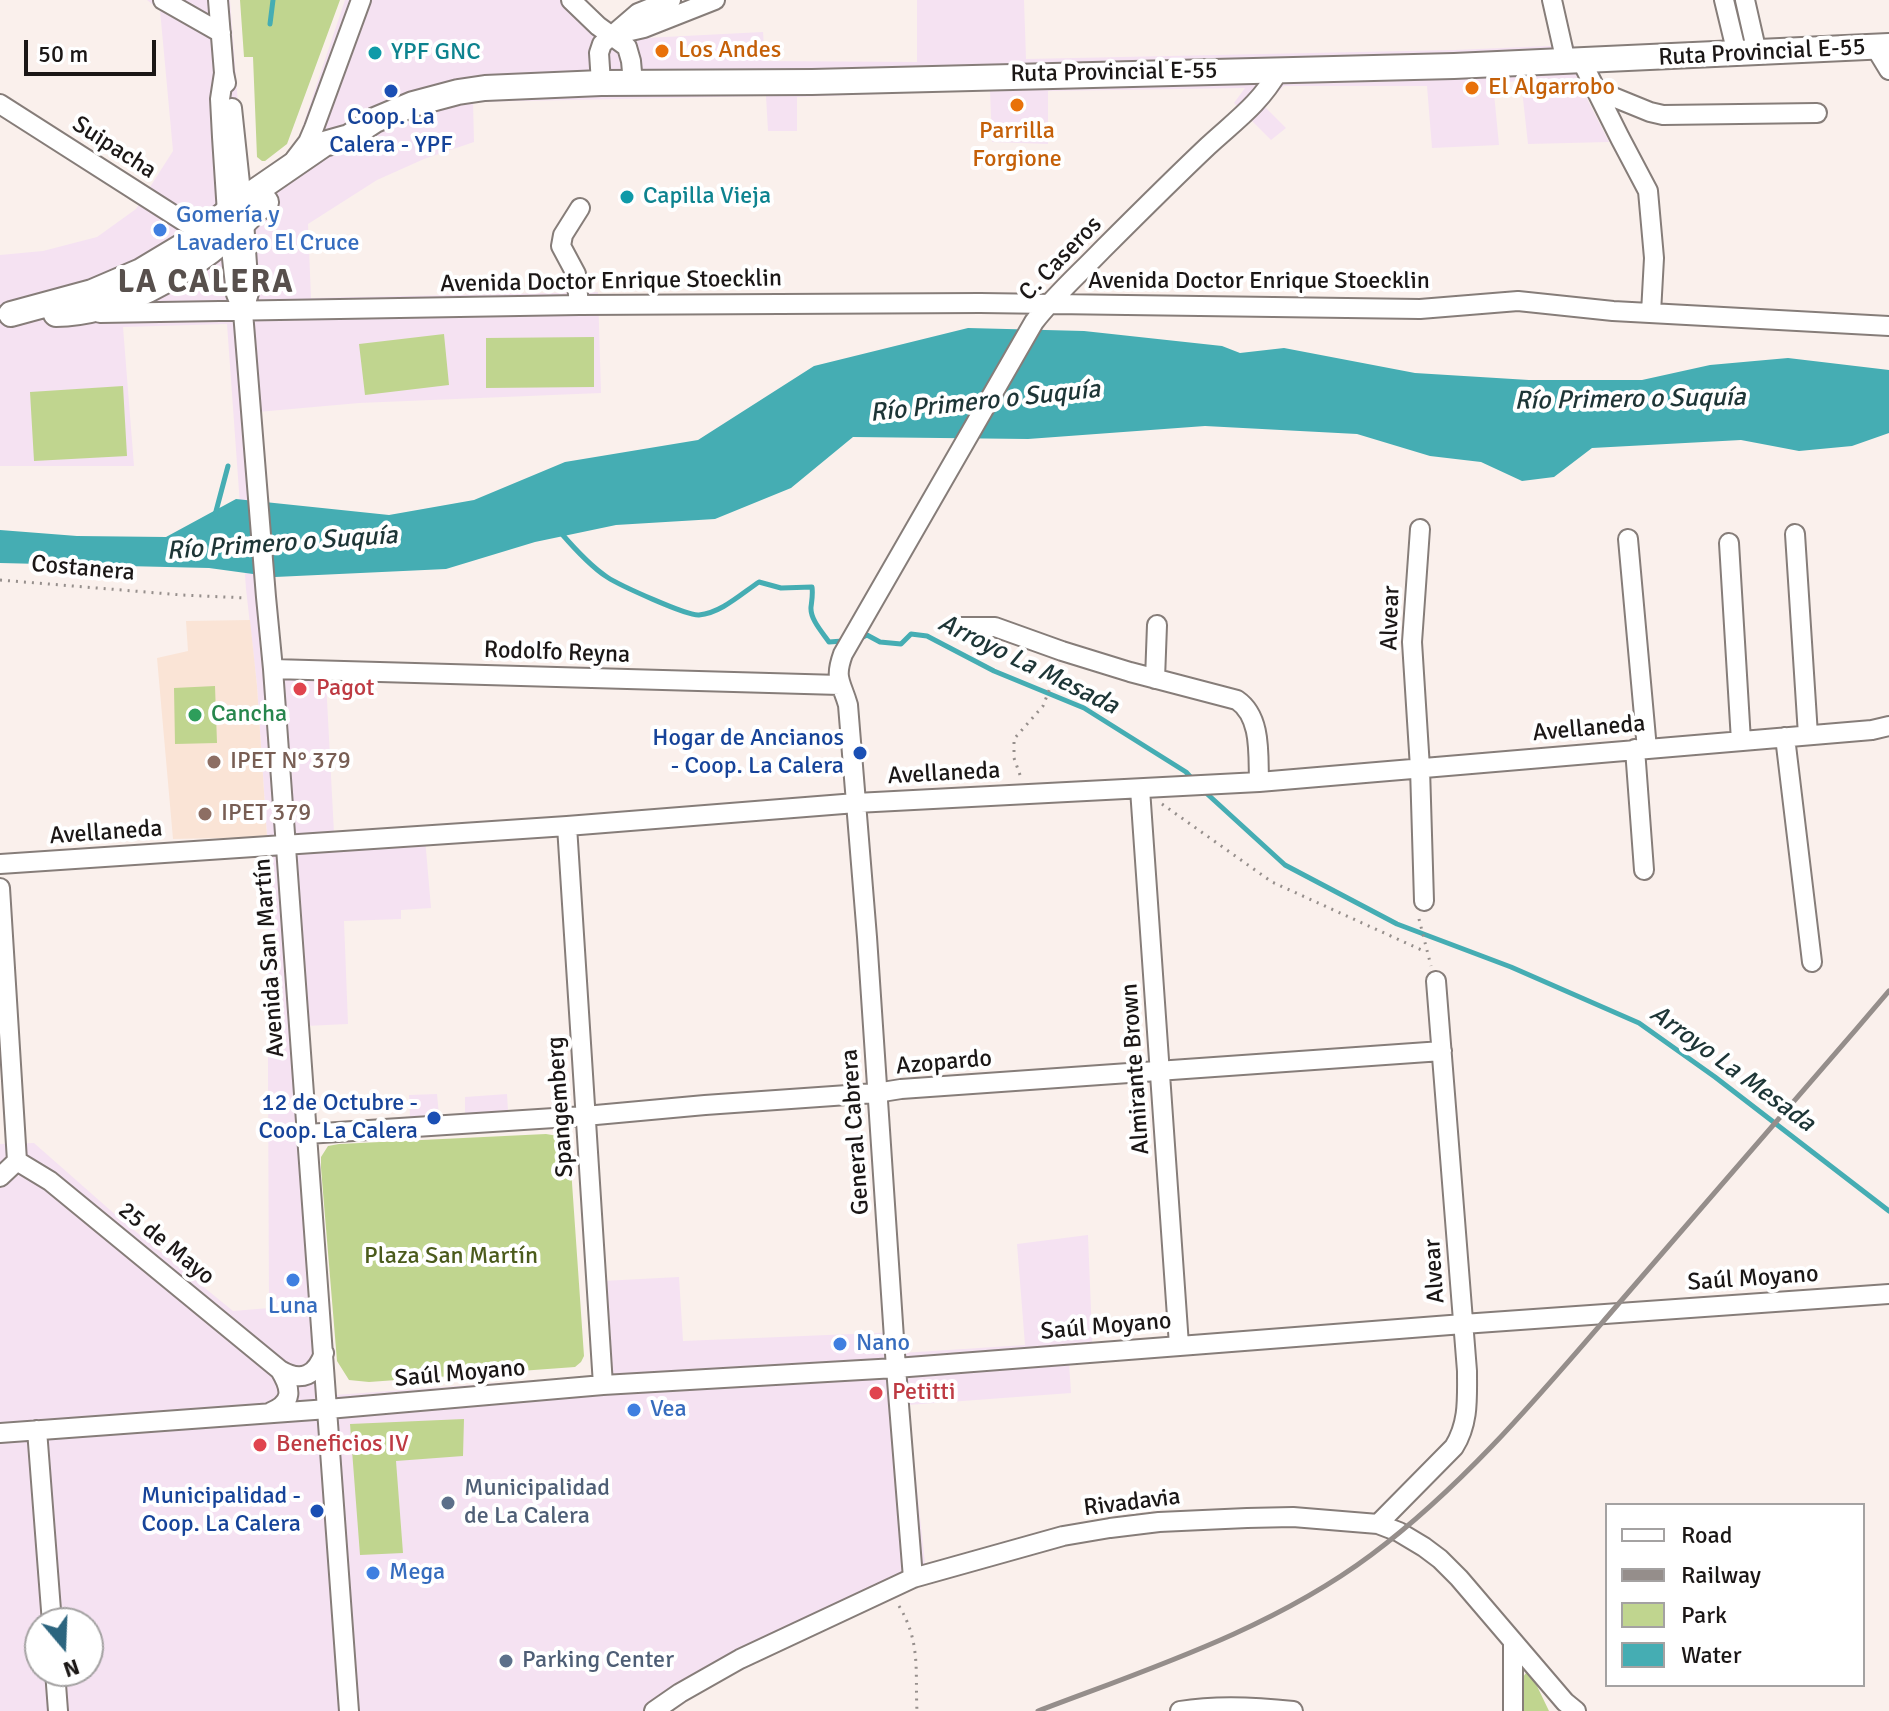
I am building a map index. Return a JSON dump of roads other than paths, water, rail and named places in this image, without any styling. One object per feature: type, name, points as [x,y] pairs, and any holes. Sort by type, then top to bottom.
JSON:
[{"type":"main road","name":"Ruta Provincial E-55","points":[[6,314],[73,314],[107,306],[146,289],[182,270],[289,168],[324,144],[349,137],[394,111],[458,92],[515,86],[601,83],[812,82],[1574,62],[1882,47]]},
{"type":"main road","name":"Ruta Provincial E-55","points":[[6,314],[84,295],[159,261],[202,233],[263,204],[330,158],[349,137]]},
{"type":"street","points":[[163,0],[221,33]]},
{"type":"street","points":[[218,0],[224,73],[231,98],[235,218]]},
{"type":"street","points":[[289,168],[314,128],[361,0]]},
{"type":"street","points":[[571,0],[598,26],[627,47],[633,83]]},
{"type":"street","points":[[601,83],[599,53],[602,44],[638,13],[671,0]]},
{"type":"street","points":[[611,36],[644,28],[715,0]]},
{"type":"street","points":[[1552,0],[1574,62],[1596,90],[1648,191],[1654,258],[1651,313]]},
{"type":"street","points":[[1724,0],[1747,53]]},
{"type":"street","points":[[1745,0],[1747,53]]},
{"type":"street","points":[[1882,47],[1889,70]]},
{"type":"street","name":"C. Caseros","points":[[840,685],[838,675],[843,654],[1034,322],[1047,305],[1207,147],[1253,106],[1268,90],[1279,70]]},
{"type":"street","points":[[224,73],[220,99],[222,137],[235,218]]},
{"type":"street","points":[[1596,90],[1663,115],[1817,113]]},
{"type":"street","name":"Suipacha","points":[[0,104],[202,233]]},
{"type":"street","points":[[202,233],[218,213],[214,164],[222,137]]},
{"type":"street","points":[[579,305],[576,274],[561,246],[563,235],[580,208]]},
{"type":"street","name":"Avenida San Martín","points":[[235,218],[236,294],[243,312],[262,598],[273,669],[349,1711]]},
{"type":"street","name":"Avenida Doctor Enrique Stoecklin","points":[[73,314],[579,305],[964,303],[1420,309],[1518,301],[1613,311],[1889,326]]},
{"type":"street","name":"Alvear","points":[[1420,529],[1412,642],[1420,768],[1422,910]]},
{"type":"street","points":[[1795,534],[1808,735]]},
{"type":"street","points":[[1628,539],[1641,749],[1644,870]]},
{"type":"street","points":[[1729,543],[1741,741]]},
{"type":"street","points":[[1155,679],[1157,625]]},
{"type":"street","points":[[955,627],[995,627],[1062,651],[1228,697],[1245,705],[1257,737],[1259,782]]},
{"type":"street","name":"Rodolfo Reyna","points":[[273,669],[840,685]]},
{"type":"street","name":"General Cabrera","points":[[840,685],[848,705],[867,937],[913,1578]]},
{"type":"street","name":"Avellaneda","points":[[0,864],[856,803],[1259,782],[1872,730],[1889,726]]},
{"type":"street","points":[[1785,737],[1812,962]]},
{"type":"street","name":"Almirante Brown","points":[[1140,789],[1179,1345]]},
{"type":"street","name":"Spangemberg","points":[[567,826],[585,1116],[604,1287],[603,1385]]},
{"type":"street","points":[[0,888],[17,1161],[0,1177]]},
{"type":"street","name":"Alvear","points":[[1378,1524],[1443,1460],[1462,1434],[1465,1421],[1463,1324],[1436,981]]},
{"type":"street","name":"Azopardo","points":[[307,1134],[1442,1051]]},
{"type":"street","name":"25 de Mayo","points":[[17,1161],[50,1181],[280,1370]]},
{"type":"street","name":"Saúl Moyano","points":[[0,1433],[603,1385],[646,1376],[896,1368],[1889,1294]]},
{"type":"street","points":[[280,1370],[297,1377],[307,1375],[320,1364],[324,1353]]},
{"type":"street","points":[[271,1412],[282,1407],[289,1391],[280,1370]]},
{"type":"street","points":[[37,1430],[51,1607]]},
{"type":"street","name":"Rivadavia","points":[[654,1711],[740,1659],[913,1578],[1063,1536],[1159,1522],[1293,1517],[1378,1524],[1406,1536],[1440,1559],[1569,1708]]},
{"type":"street","points":[[1513,1641],[1513,1711]]},
{"type":"street","points":[[56,1687],[58,1711]]},
{"type":"street","points":[[1180,1711],[1268,1708],[1293,1711]]},
{"type":"water","name":"Río Primero o Suquía","points":[[968,328],[1084,331],[1222,346],[1240,353],[1284,348],[1415,373],[1529,380],[1642,380],[1710,365],[1788,358],[1889,370],[1889,433],[1852,446],[1799,451],[1741,440],[1592,448],[1554,477],[1522,481],[1481,462],[1430,456],[1357,434],[1205,426],[1028,439],[853,437],[791,488],[715,519],[616,525],[535,542],[446,569],[275,577],[209,568],[0,563],[0,530],[77,536],[166,537],[236,499],[389,515],[474,500],[565,462],[698,440],[814,366]]},
{"type":"waterway","points":[[270,24],[273,0]]},
{"type":"waterway","points":[[215,515],[228,466]]},
{"type":"waterway","name":"Arroyo La Mesada","points":[[561,533],[607,577],[692,614],[715,611],[759,582],[781,588],[812,587],[811,612],[817,625],[829,642],[843,641]]},
{"type":"waterway","name":"Arroyo La Mesada","points":[[861,638],[867,635],[880,642],[901,644],[911,634],[927,636],[994,671],[1084,708],[1186,772],[1194,781]]},
{"type":"waterway","name":"Arroyo La Mesada","points":[[1204,791],[1285,865],[1397,924],[1511,967],[1639,1023],[1715,1077],[1889,1211]]},
{"type":"railway","points":[[1038,1711],[1252,1626],[1333,1581],[1406,1527],[1471,1467],[1532,1402],[1889,991]]},
{"type":"place","name":"Los Andes","points":[[662,51]]},
{"type":"place","name":"YPF GNC","points":[[375,53]]},
{"type":"place","name":"El Algarrobo","points":[[1472,88]]},
{"type":"place","name":"Coop. La Calera - YPF","points":[[391,91]]},
{"type":"place","name":"Parrilla Forgione","points":[[1017,105]]},
{"type":"place","name":"Capilla Vieja","points":[[627,197]]},
{"type":"place","name":"Gomería y Lavadero El Cruce","points":[[160,230]]},
{"type":"place","name":"Pagot","points":[[300,689]]},
{"type":"place","name":"Cancha","points":[[195,715]]},
{"type":"place","name":"Hogar de Ancianos - Coop. La Calera","points":[[860,753]]},
{"type":"place","name":"IPET N° 379","points":[[214,762]]},
{"type":"place","name":"IPET 379","points":[[205,814]]},
{"type":"place","name":"12 de Octubre - Coop. La Calera","points":[[434,1118]]},
{"type":"place","name":"Luna","points":[[293,1280]]},
{"type":"place","name":"Nano","points":[[840,1344]]},
{"type":"place","name":"Petitti","points":[[876,1393]]},
{"type":"place","name":"Vea","points":[[634,1410]]},
{"type":"place","name":"Beneficios IV","points":[[260,1445]]},
{"type":"place","name":"Municipalidad de La Calera","points":[[448,1503]]},
{"type":"place","name":"Municipalidad - Coop. La Calera","points":[[317,1511]]},
{"type":"place","name":"Mega","points":[[373,1573]]},
{"type":"place","name":"Parking Center","points":[[506,1661]]},
{"type":"district","name":"LA CALERA","points":[[206,284]]},
{"type":"park label","name":"Plaza San Martín","points":[[451,1257]]}]
